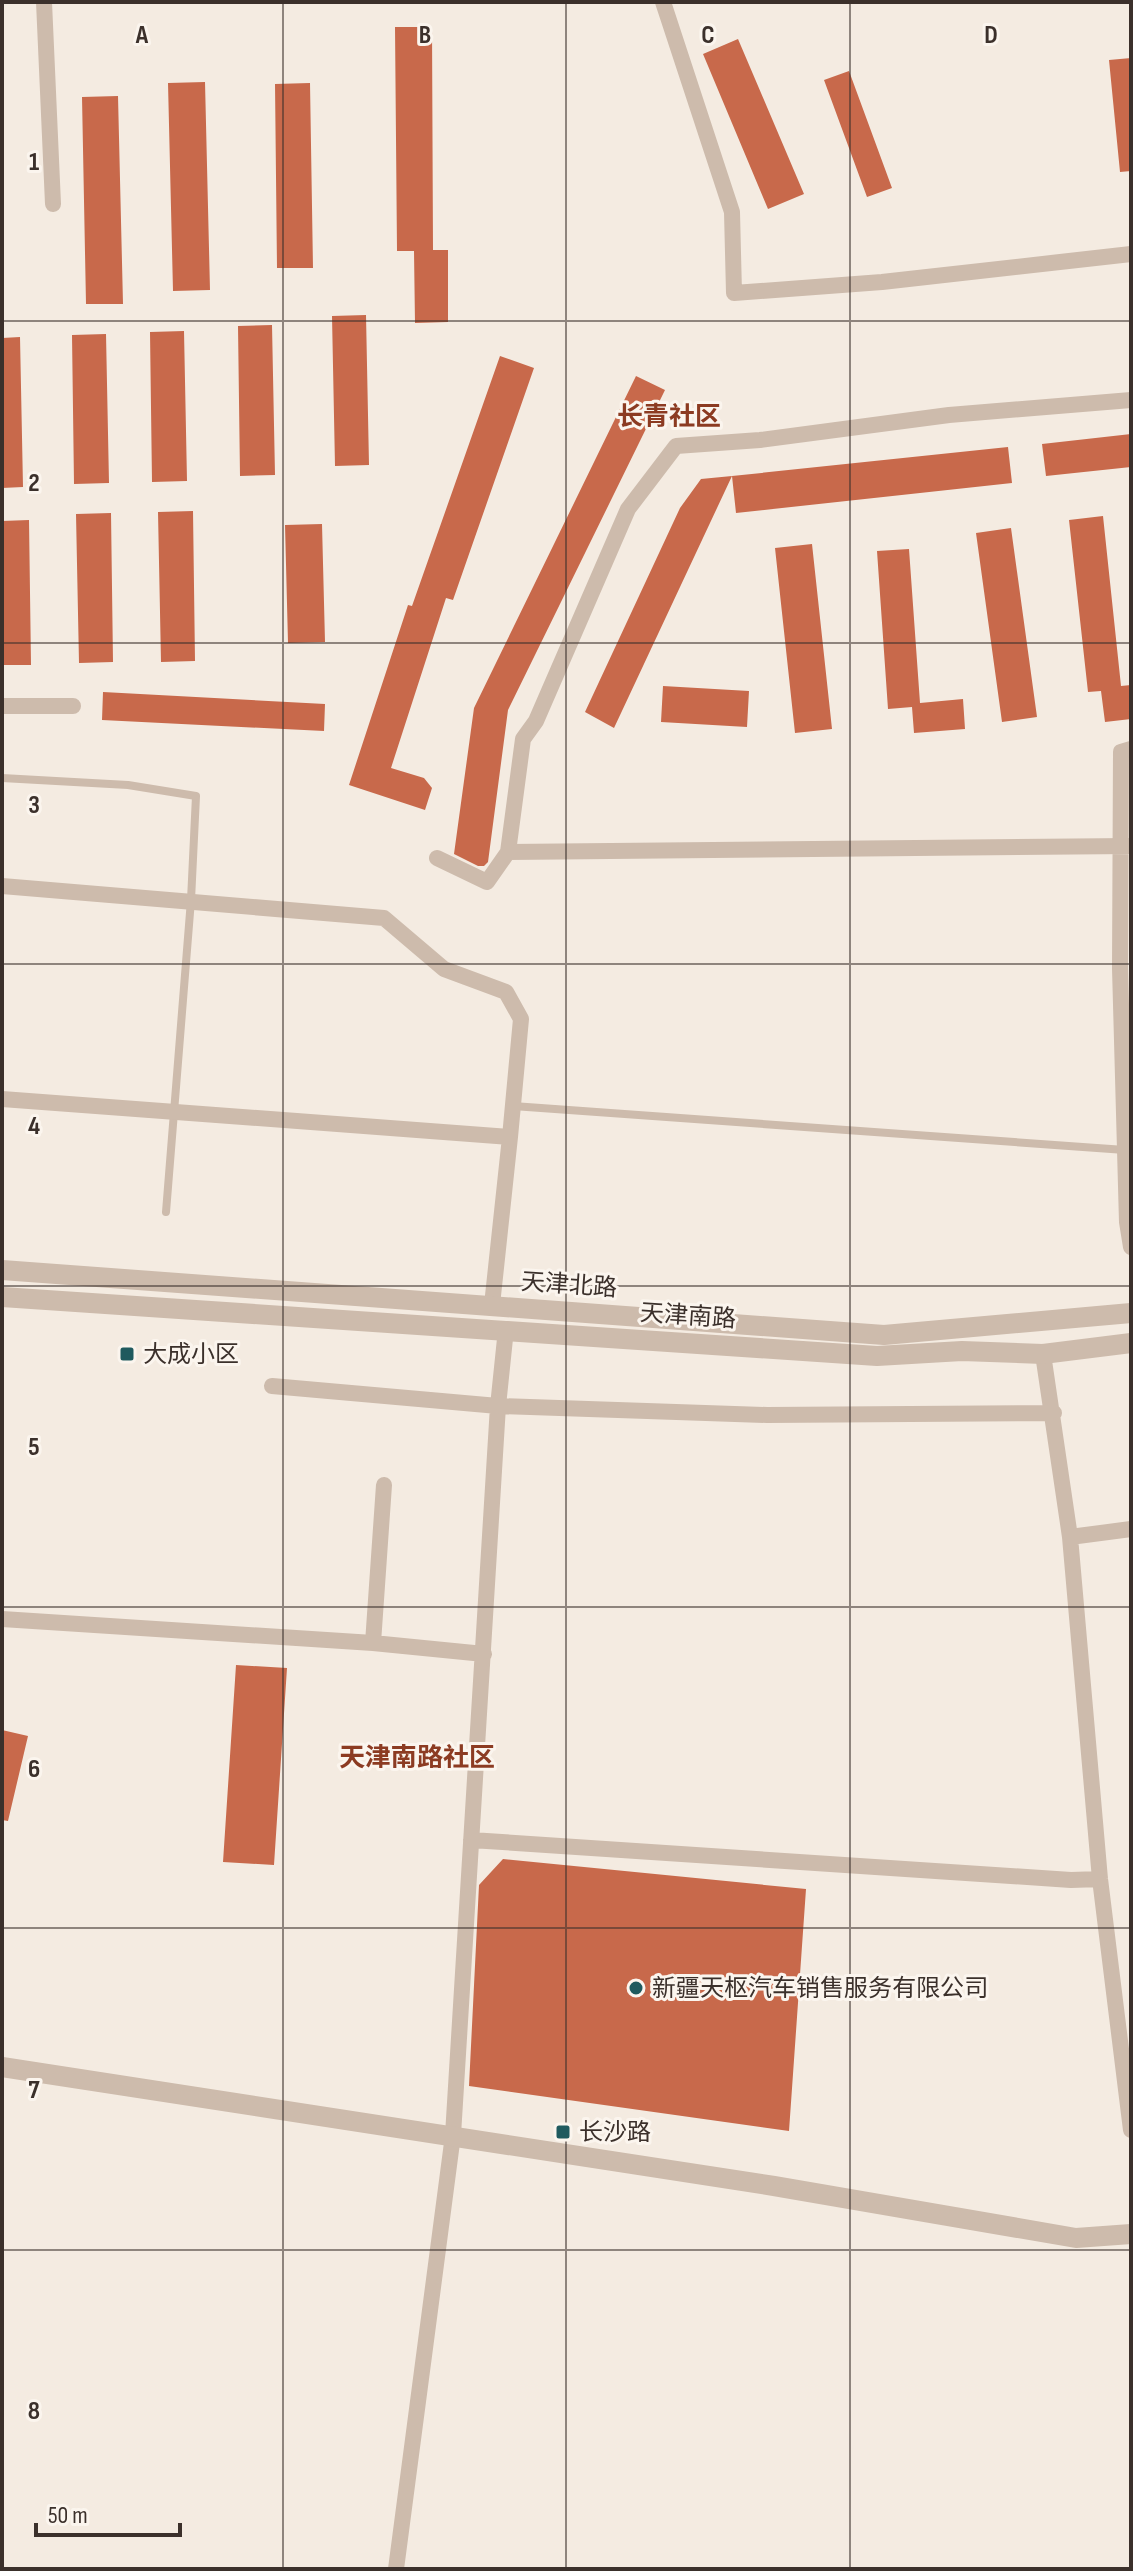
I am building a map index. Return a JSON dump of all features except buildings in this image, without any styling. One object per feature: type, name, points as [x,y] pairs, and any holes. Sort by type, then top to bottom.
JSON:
[{"type":"street","points":[[44,2],[53,204]]},
{"type":"street","points":[[663,2],[732,212],[734,293],[882,282],[1131,254]]},
{"type":"street","points":[[437,858],[487,882],[508,852],[523,739],[536,721],[628,509],[676,446],[760,440],[949,415],[1131,400]]},
{"type":"street","points":[[2,706],[73,706]]},
{"type":"street","points":[[1131,749],[1121,752],[1126,846],[1128,1126],[1125,1150],[1127,1222],[1131,1247]]},
{"type":"street","points":[[508,852],[1126,846]]},
{"type":"street","points":[[2,886],[384,918],[444,969],[506,992],[521,1019],[492,1305]]},
{"type":"street","points":[[2,1099],[510,1137]]},
{"type":"street","name":"天津北路","points":[[2,1270],[884,1335],[1131,1313]]},
{"type":"street","name":"天津南路","points":[[2,1297],[877,1356],[962,1351],[1043,1354],[1131,1343]]},
{"type":"street","points":[[396,2569],[453,2135],[498,1406],[506,1329]]},
{"type":"street","points":[[1043,1354],[1070,1537],[1100,1879],[1131,2130]]},
{"type":"street","points":[[272,1386],[498,1406],[767,1415],[1054,1413]]},
{"type":"street","points":[[373,1643],[384,1485]]},
{"type":"street","points":[[1070,1537],[1131,1529]]},
{"type":"street","points":[[2,1619],[373,1643],[484,1654]]},
{"type":"street","points":[[471,1840],[1071,1880],[1100,1879]]},
{"type":"street","points":[[2,2067],[453,2135],[1076,2238],[1131,2234]]},
{"type":"lane","points":[[2,778],[128,785],[196,796],[191,900],[166,1212]]},
{"type":"lane","points":[[513,1106],[1125,1150]]},
{"type":"place","name":"大成小区","points":[[127,1354]]},
{"type":"place","name":"新疆天枢汽车销售服务有限公司","points":[[636,1988]]},
{"type":"place","name":"长沙路","points":[[563,2132]]},
{"type":"district","name":"长青社区","points":[[669,417]]},
{"type":"district","name":"天津南路社区","points":[[417,1758]]}]
